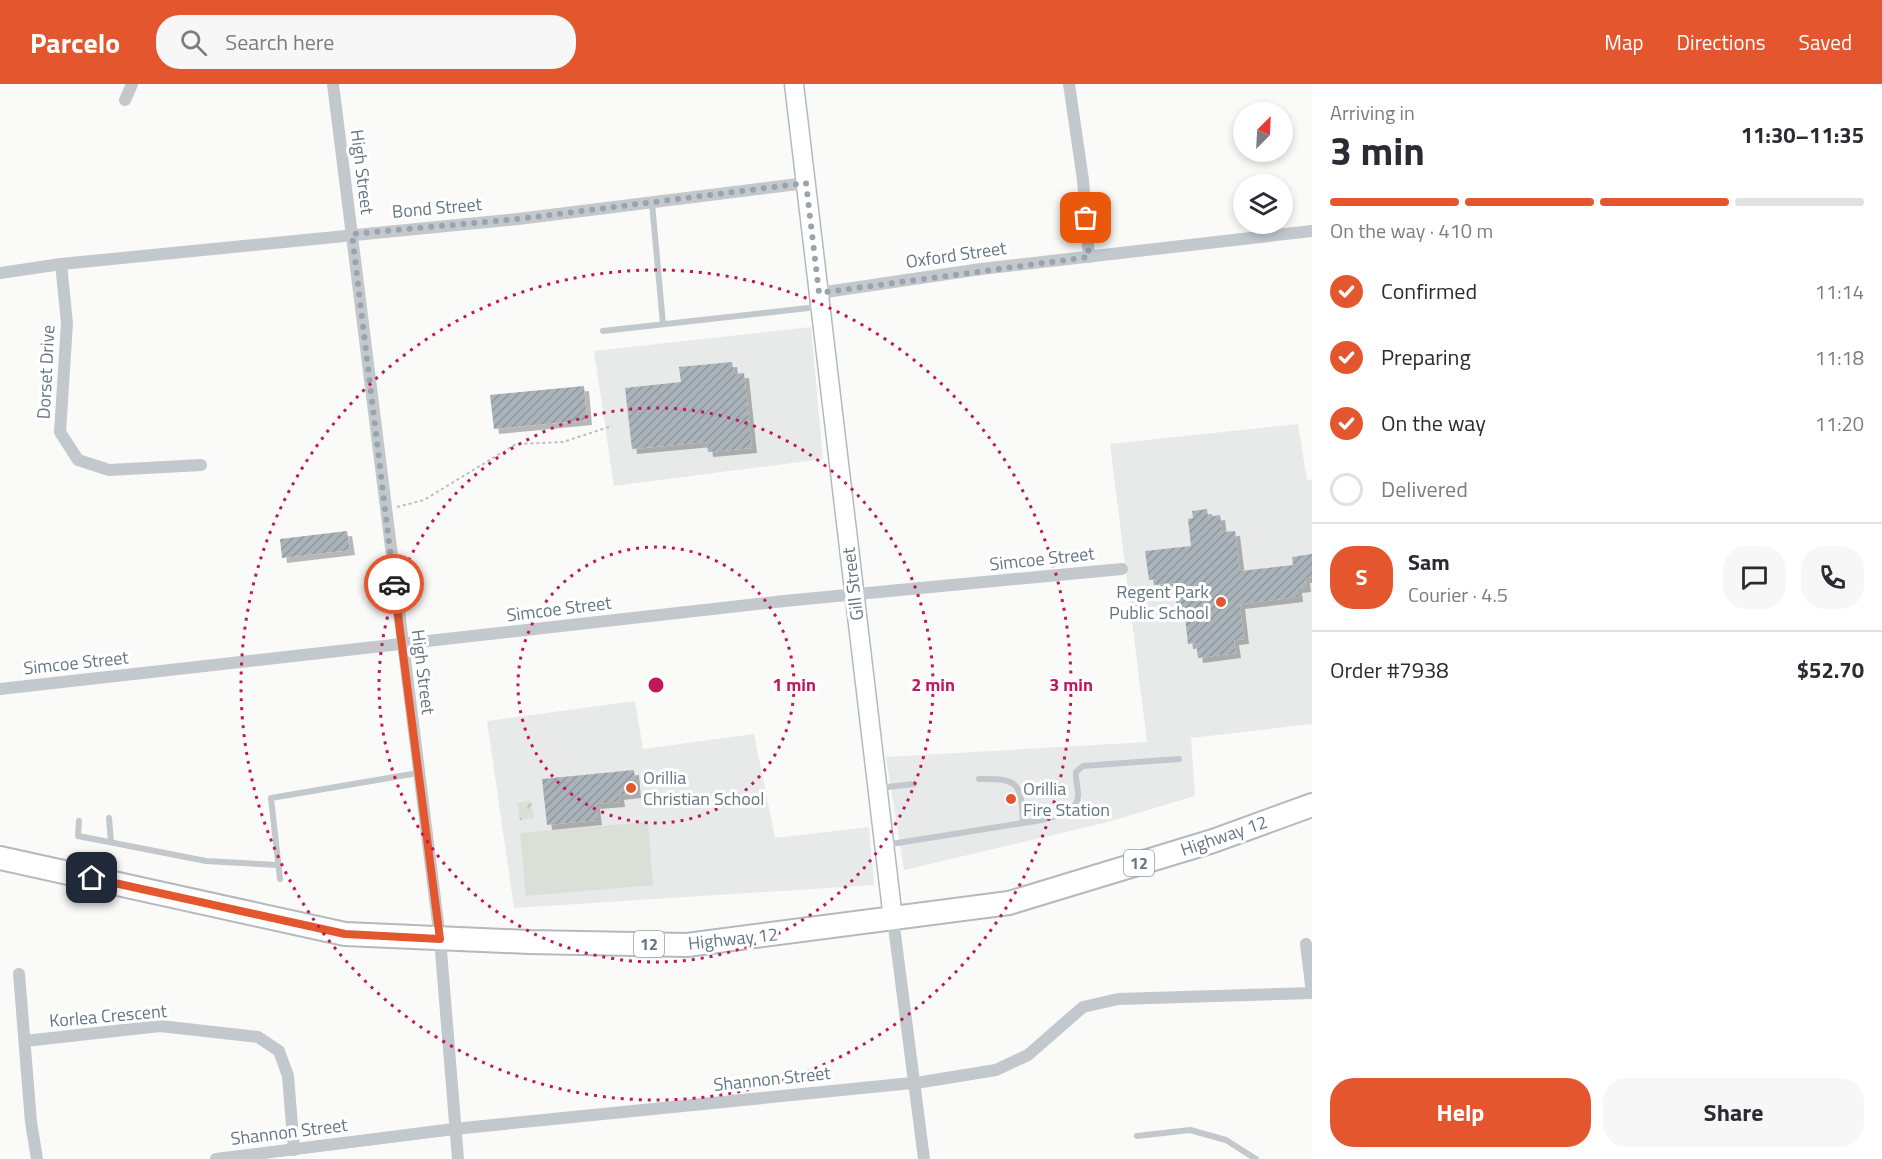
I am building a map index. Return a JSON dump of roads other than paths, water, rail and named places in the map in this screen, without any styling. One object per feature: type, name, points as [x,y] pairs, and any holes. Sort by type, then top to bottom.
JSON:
[{"type":"highway","name":"Highway 12","points":[[0,858],[345,934],[440,939],[687,945],[1009,903],[1213,841],[1312,805]]},
{"type":"main road","name":"Gill Street","points":[[794,84],[893,919]]},
{"type":"street","points":[[125,100],[132,84]]},
{"type":"street","name":"High Street","points":[[333,84],[440,939],[458,1159]]},
{"type":"street","points":[[1069,84],[1083,180],[1089,257]]},
{"type":"street","name":"Bond Street","points":[[0,273],[61,264],[652,202],[806,183]]},
{"type":"street","name":"Oxford Street","points":[[820,300],[1089,257],[1312,231]]},
{"type":"street","name":"Dorset Drive","points":[[61,264],[68,323],[60,432],[78,460],[109,471],[201,465]]},
{"type":"street","name":"Simcoe Street","points":[[0,689],[784,602],[855,597],[1122,569]]},
{"type":"street","name":"Gill Street","points":[[893,919],[924,1159]]},
{"type":"street","points":[[1306,944],[1312,993]]},
{"type":"street","points":[[19,974],[25,1041]]},
{"type":"street","name":"Shannon Street","points":[[216,1159],[454,1129],[914,1083],[996,1070],[1028,1054],[1083,1007],[1118,999],[1312,993]]},
{"type":"street","name":"Korlea Crescent","points":[[37,1159],[31,1122],[25,1041],[160,1026],[258,1038],[279,1051],[288,1076],[294,1150]]},
{"type":"lane","points":[[652,202],[663,324]]},
{"type":"lane","points":[[603,331],[820,300]]},
{"type":"lane","points":[[884,846],[1023,823],[1067,812],[1076,804],[1078,795],[1076,772],[1083,766],[1179,759]]},
{"type":"lane","points":[[280,879],[271,798],[418,773]]},
{"type":"lane","points":[[979,779],[1005,778],[1015,783],[1022,791],[1023,823]]},
{"type":"lane","points":[[878,788],[914,784]]},
{"type":"lane","points":[[109,818],[111,842]]},
{"type":"lane","points":[[80,821],[78,836],[206,861],[278,864]]},
{"type":"lane","points":[[1137,1136],[1190,1130],[1226,1140],[1256,1159]]},
{"type":"place","name":"Regent Park Public School","points":[[1221,602]]},
{"type":"place","name":"Orillia Christian School","points":[[631,788]]},
{"type":"place","name":"Orillia Fire Station","points":[[1011,799]]}]
